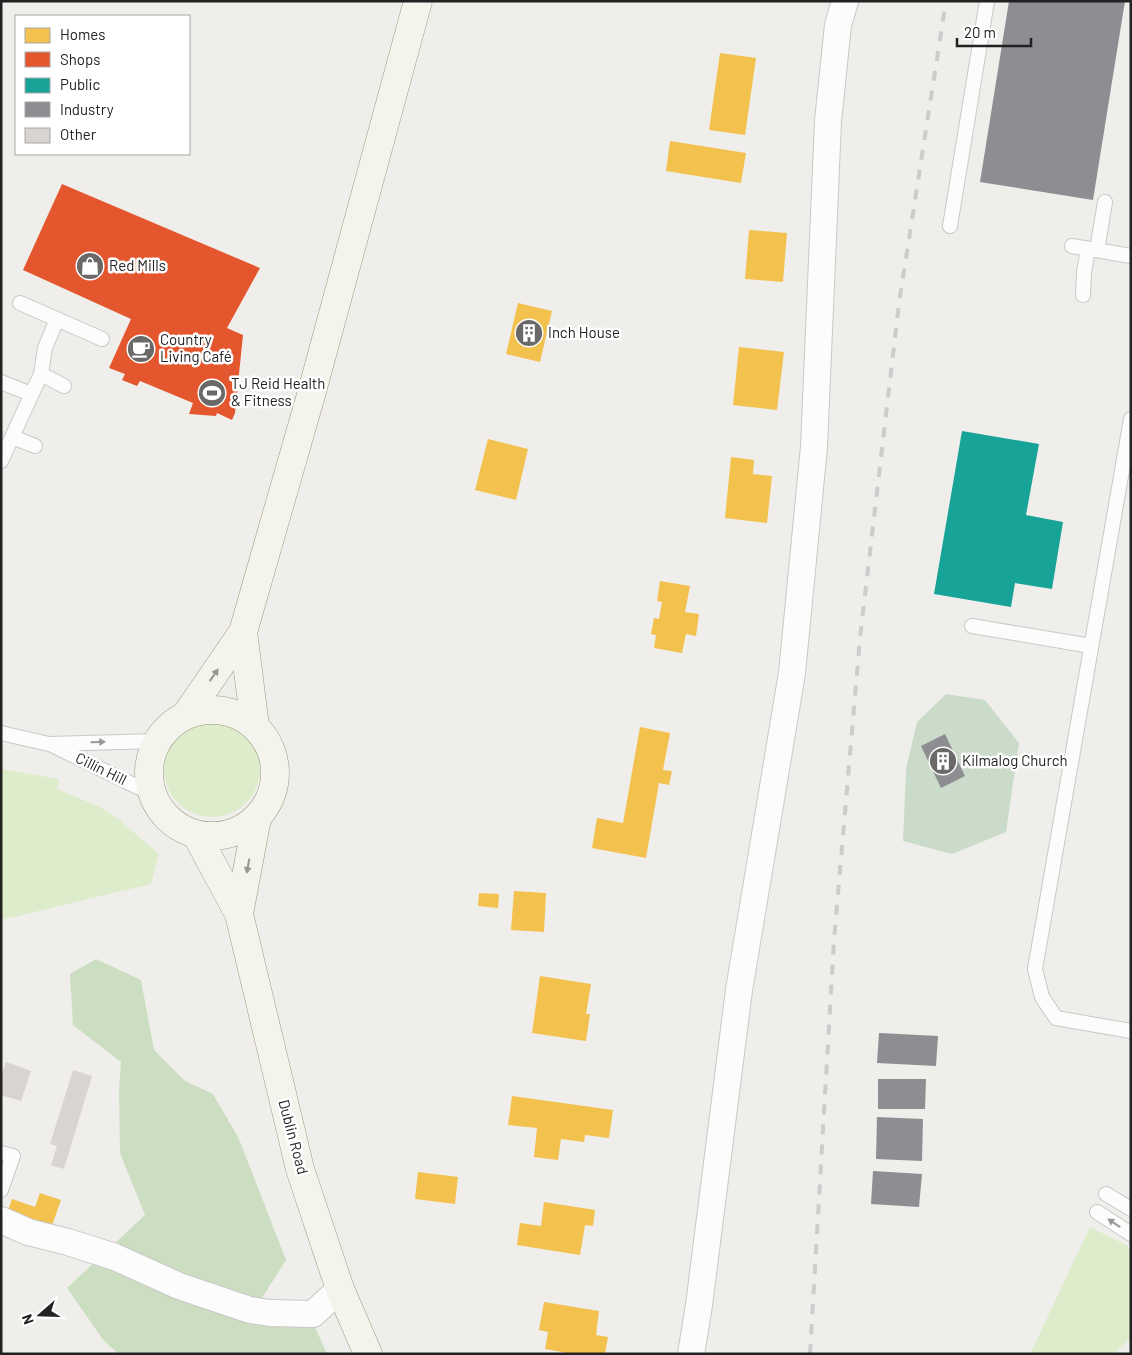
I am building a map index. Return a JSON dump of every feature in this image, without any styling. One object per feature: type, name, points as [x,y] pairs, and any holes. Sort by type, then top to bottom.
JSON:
[{"type":"main road","points":[[186,715],[243,632],[311,395],[418,1]]},
{"type":"main road","points":[[243,632],[255,726]]},
{"type":"main road","points":[[204,709],[222,710],[240,715],[255,726],[268,742],[275,761],[275,782],[269,802],[257,818],[239,831],[218,836],[196,834],[177,826],[162,812],[152,794],[148,767],[157,741],[170,725],[186,715],[204,709]]},
{"type":"main road","points":[[240,914],[257,818]]},
{"type":"main road","points":[[196,834],[240,914]]},
{"type":"main road","name":"Dublin Road","points":[[240,914],[300,1169],[340,1289],[368,1354]]},
{"type":"street","points":[[691,1354],[699,1305],[739,990],[792,672],[814,447],[828,121],[838,25],[845,1]]},
{"type":"street","points":[[1,1220],[28,1232],[116,1257],[180,1286],[250,1310],[270,1313],[313,1314],[340,1289]]},
{"type":"lane","points":[[950,226],[987,1]]},
{"type":"lane","points":[[1083,295],[1084,272],[1105,202]]},
{"type":"lane","points":[[1072,246],[1131,256]]},
{"type":"lane","points":[[20,302],[102,339]]},
{"type":"lane","points":[[1,462],[41,374],[45,348],[57,320]]},
{"type":"lane","points":[[41,374],[64,386]]},
{"type":"lane","points":[[1,382],[31,394]]},
{"type":"lane","points":[[1131,418],[1035,969],[1042,997],[1056,1018],[1131,1031]]},
{"type":"lane","points":[[12,436],[35,446]]},
{"type":"lane","points":[[972,626],[1091,646]]},
{"type":"lane","name":"Cillín Hill","points":[[1,734],[50,744],[157,741]]},
{"type":"lane","name":"Cillín Hill","points":[[50,744],[152,794]]},
{"type":"lane","points":[[1,1153],[13,1156],[1,1190]]},
{"type":"lane","points":[[1106,1194],[1131,1210]]},
{"type":"lane","points":[[1097,1212],[1131,1234]]},
{"type":"green space","points":[[946,694],[985,700],[1019,743],[1006,832],[952,854],[903,841],[906,769],[917,722]]},
{"type":"green space","points":[[212,721],[230,725],[246,735],[256,751],[260,769],[256,787],[246,803],[230,813],[212,817],[194,813],[178,803],[168,787],[164,769],[168,751],[178,735],[194,725]]},
{"type":"green space","points":[[1,769],[59,779],[57,789],[100,807],[117,818],[159,854],[151,884],[1,920]]},
{"type":"green space","points":[[96,959],[141,980],[154,1050],[185,1081],[213,1094],[239,1139],[286,1260],[260,1301],[310,1316],[327,1354],[119,1354],[104,1341],[67,1288],[145,1215],[120,1153],[119,1091],[121,1062],[73,1025],[70,974]]},
{"type":"green space","points":[[1090,1227],[1126,1245],[1131,1251],[1131,1338],[1114,1354],[1030,1354]]},
{"type":"building: Homes","points":[[720,53],[756,58],[745,135],[709,130]]},
{"type":"building: Homes","points":[[670,141],[746,153],[741,183],[666,171]]},
{"type":"building: Homes","points":[[749,230],[787,233],[783,282],[745,279]]},
{"type":"building: Homes","name":"Inch House","points":[[518,303],[552,311],[540,362],[506,354]]},
{"type":"building: Homes","points":[[739,347],[784,352],[777,410],[733,405]]},
{"type":"building: Homes","points":[[488,439],[528,449],[516,500],[475,490]]},
{"type":"building: Homes","points":[[731,457],[754,460],[753,474],[772,476],[767,523],[725,518]]},
{"type":"building: Homes","points":[[660,581],[690,586],[685,612],[699,614],[696,636],[686,634],[682,653],[654,648],[656,635],[651,634],[654,618],[659,619],[662,602],[657,601]]},
{"type":"building: Homes","points":[[640,727],[670,733],[663,770],[672,771],[669,785],[659,783],[646,858],[592,848],[597,818],[623,823]]},
{"type":"building: Homes","points":[[514,891],[546,893],[544,932],[511,930]]},
{"type":"building: Homes","points":[[479,893],[499,894],[498,908],[478,906]]},
{"type":"building: Homes","points":[[540,976],[591,984],[586,1014],[590,1014],[586,1041],[532,1033]]},
{"type":"building: Homes","points":[[512,1096],[613,1110],[609,1138],[585,1135],[584,1142],[561,1139],[558,1160],[534,1157],[537,1128],[508,1125]]},
{"type":"building: Homes","points":[[418,1172],[458,1177],[455,1204],[415,1199]]},
{"type":"building: Homes","points":[[40,1193],[61,1200],[50,1231],[6,1216],[12,1199],[35,1207]]},
{"type":"building: Homes","points":[[544,1202],[595,1210],[593,1226],[585,1225],[580,1255],[517,1245],[520,1223],[541,1226]]},
{"type":"building: Homes","points":[[544,1302],[599,1311],[596,1335],[608,1337],[605,1354],[573,1354],[545,1349],[548,1332],[539,1330]]},
{"type":"building: Shops","points":[[62,184],[260,268],[227,328],[243,335],[235,413],[232,420],[217,413],[216,416],[189,414],[193,403],[140,381],[137,386],[122,380],[125,374],[109,368],[131,319],[23,270]]},
{"type":"building: Public","points":[[962,431],[1039,444],[1026,515],[1063,522],[1052,589],[1015,583],[1011,607],[934,594]]},
{"type":"building: Industry","points":[[1009,1],[1125,1],[1093,200],[980,182]]},
{"type":"building: Industry","name":"Kilmalog Church","points":[[945,734],[965,776],[941,788],[921,746]]},
{"type":"building: Industry","points":[[879,1033],[938,1036],[936,1066],[877,1063]]},
{"type":"building: Industry","points":[[878,1079],[926,1079],[925,1109],[878,1109]]},
{"type":"building: Industry","points":[[877,1117],[923,1119],[922,1161],[876,1159]]},
{"type":"building: Industry","points":[[873,1171],[922,1174],[919,1207],[871,1204]]},
{"type":"building: Other","points":[[6,1062],[31,1071],[21,1101],[1,1095],[1,1076]]},
{"type":"building: Other","points":[[73,1070],[92,1076],[64,1169],[51,1165],[57,1146],[50,1144]]},
{"type":"railway","points":[[810,1354],[834,940],[860,638],[899,303],[946,1]]},
{"type":"place","name":"Red Mills","points":[[90,266]]},
{"type":"place","name":"Inch House","points":[[529,333]]},
{"type":"place","name":"Country Living Café","points":[[141,349]]},
{"type":"place","name":"TJ Reid Health & Fitness","points":[[212,393]]},
{"type":"place","name":"Kilmalog Church","points":[[943,761]]}]
